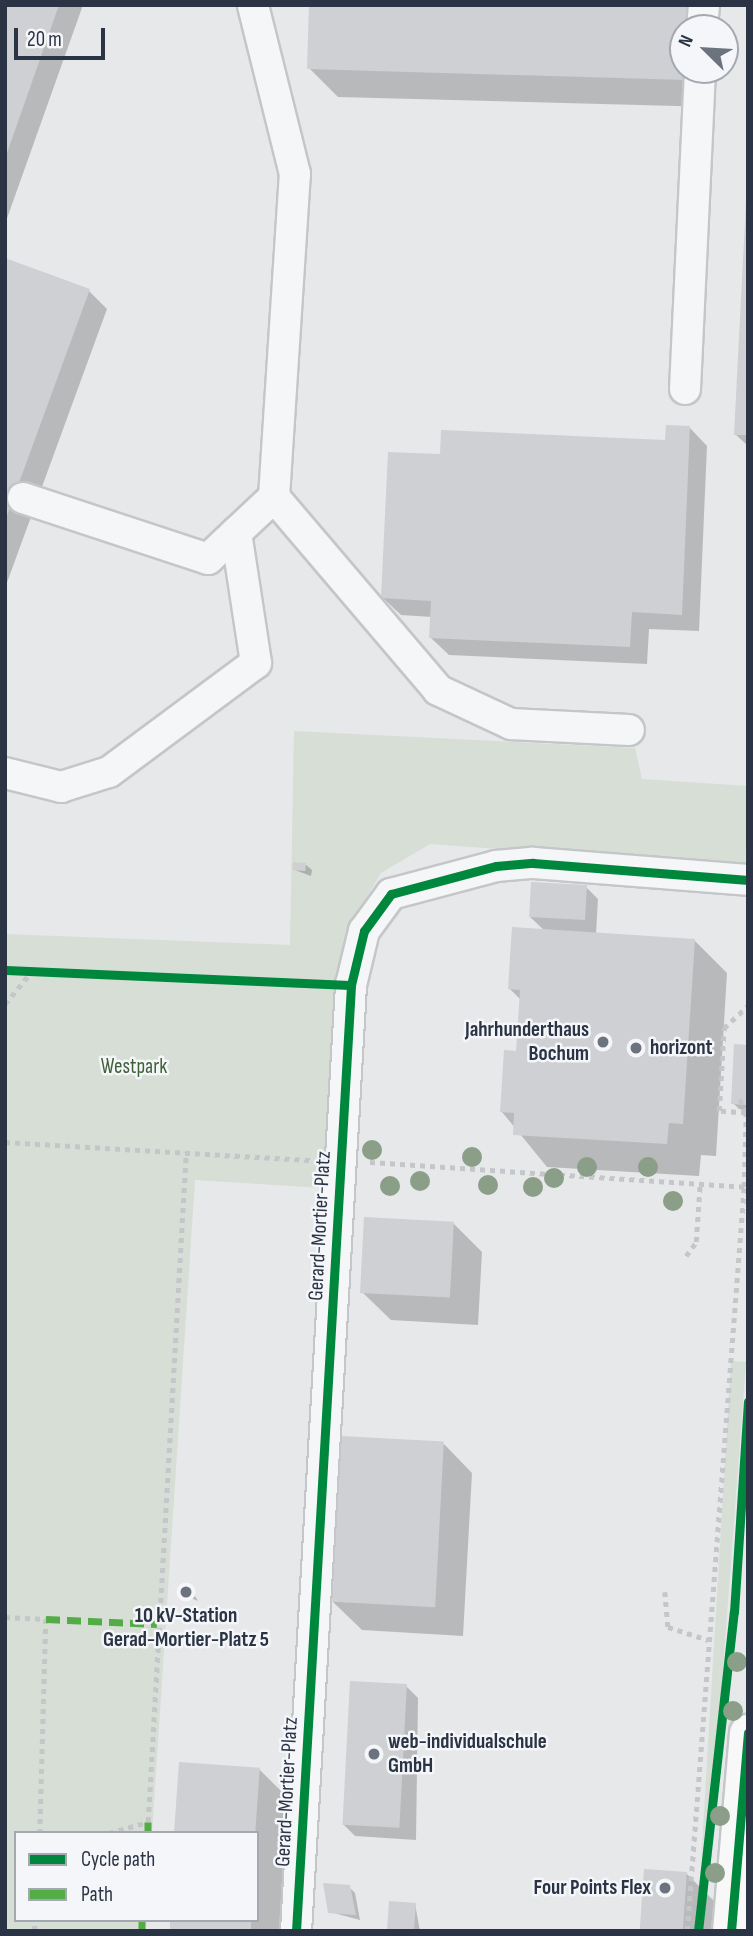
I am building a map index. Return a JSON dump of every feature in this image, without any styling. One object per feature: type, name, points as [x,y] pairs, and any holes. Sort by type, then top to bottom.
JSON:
[{"type":"main road","points":[[731,1931],[748,1733]]},
{"type":"street","points":[[23,498],[208,559],[274,497],[295,174],[253,5]]},
{"type":"street","points":[[685,389],[699,84]]},
{"type":"street","points":[[274,497],[438,690],[511,724],[629,730]]},
{"type":"street","points":[[5,773],[61,787],[109,772],[256,663],[236,533]]},
{"type":"street","name":"Gerard-Mortier-Platz","points":[[296,1931],[356,954],[377,910],[391,894],[533,863],[748,880]]},
{"type":"path","points":[[5,1004],[32,971]]},
{"type":"path","points":[[747,1110],[719,1111],[724,1028],[748,1006]]},
{"type":"path","points":[[687,1931],[744,1188],[747,1110],[740,1098]]},
{"type":"path","points":[[5,1142],[316,1160]]},
{"type":"path","points":[[117,1831],[148,1822],[186,1152]]},
{"type":"path","points":[[369,1162],[744,1188]]},
{"type":"path","points":[[686,1256],[696,1242],[700,1184]]},
{"type":"path","points":[[665,1592],[668,1627],[708,1640]]},
{"type":"path","points":[[5,1617],[46,1619],[40,1831]]},
{"type":"path","points":[[698,1931],[706,1867]]},
{"type":"green space","name":"Westpark","points":[[294,731],[635,748],[642,779],[748,786],[745,867],[430,844],[381,873],[360,908],[338,969],[325,1188],[195,1180],[152,1831],[14,1831],[14,1922],[147,1922],[146,1931],[5,1931],[5,934],[290,945]]},
{"type":"green space","points":[[731,1361],[746,1362],[721,1695],[701,1862]]},
{"type":"building","points":[[5,5],[59,5],[6,156],[5,156]]},
{"type":"building","points":[[309,5],[688,5],[688,14],[669,14],[669,80],[307,69]]},
{"type":"building","points":[[746,202],[748,435],[734,435]]},
{"type":"building","points":[[5,258],[90,289],[5,521]]},
{"type":"building","points":[[666,425],[690,426],[682,615],[632,612],[630,647],[429,638],[431,601],[381,598],[388,452],[440,454],[441,430],[665,440]]},
{"type":"building","points":[[293,862],[306,863],[305,871],[292,870]]},
{"type":"building","points":[[531,882],[587,885],[585,920],[529,917]]},
{"type":"building","name":"Jahrhunderthaus Bochum","points":[[512,927],[695,939],[683,1124],[669,1123],[667,1144],[513,1135],[514,1113],[500,1112],[504,1050],[516,1051],[520,990],[508,989]]},
{"type":"building","points":[[734,1044],[748,1045],[748,1105],[731,1104]]},
{"type":"building","points":[[364,1217],[454,1222],[450,1298],[360,1293]]},
{"type":"building","points":[[341,1436],[444,1441],[435,1607],[332,1602]]},
{"type":"building","name":"10 kV-Station Gerad-Mortier-Platz 5","points":[[180,1589],[193,1589],[192,1596],[180,1595]]},
{"type":"building","points":[[350,1681],[407,1684],[399,1828],[342,1825]]},
{"type":"building","points":[[179,1762],[260,1768],[255,1831],[174,1831]]},
{"type":"building","name":"Four Points Flex","points":[[644,1869],[687,1872],[683,1931],[640,1931]]},
{"type":"building","points":[[323,1883],[350,1885],[356,1915],[328,1913]]},
{"type":"building","points":[[389,1901],[416,1903],[414,1931],[387,1931]]},
{"type":"building","points":[[170,1922],[251,1922],[251,1931],[170,1931]]},
{"type":"marked path","points":[[46,1619],[157,1624]]},
{"type":"marked path","points":[[148,1822],[148,1831]]},
{"type":"marked path","points":[[142,1922],[142,1931]]},
{"type":"cycle path","points":[[296,1931],[351,985],[364,931],[391,894],[496,866],[533,863],[748,880]]},
{"type":"cycle path","points":[[5,970],[351,985]]},
{"type":"cycle path","points":[[698,1931],[734,1612],[748,1401]]},
{"type":"cycle path","points":[[731,1931],[748,1733]]},
{"type":"place","name":"Jahrhunderthaus Bochum","points":[[603,1042]]},
{"type":"place","name":"horizont","points":[[636,1048]]},
{"type":"place","name":"10 kV-Station Gerad-Mortier-Platz 5","points":[[186,1592]]},
{"type":"place","name":"web-individualschule GmbH","points":[[374,1754]]},
{"type":"place","name":"Four Points Flex","points":[[665,1888]]}]
